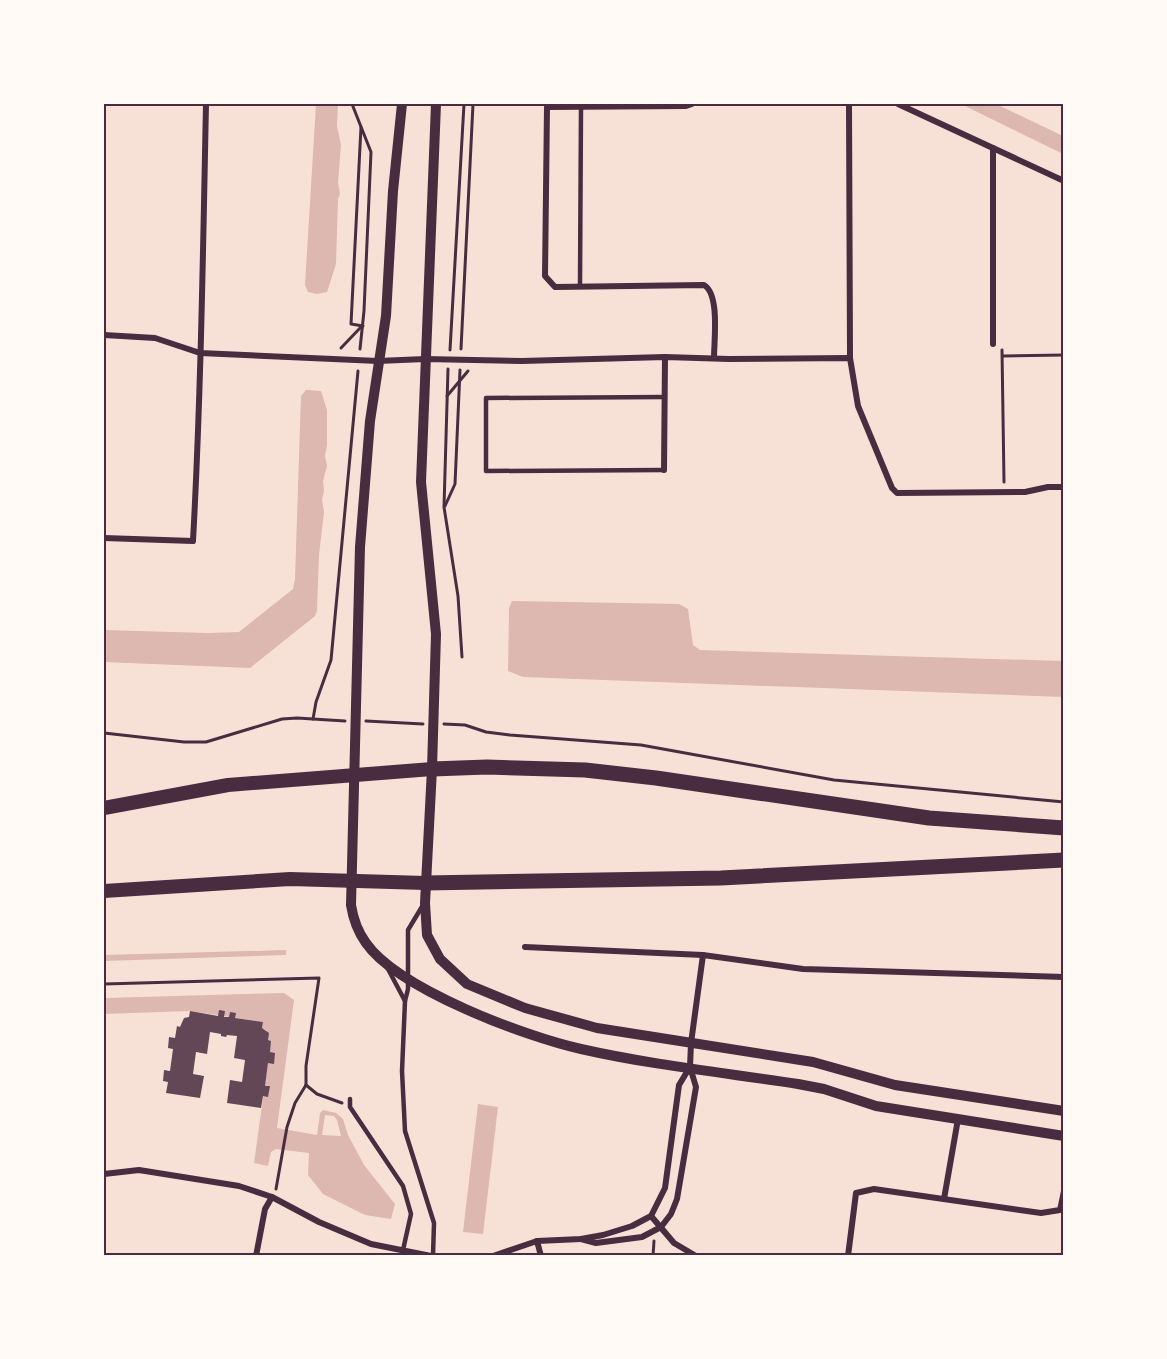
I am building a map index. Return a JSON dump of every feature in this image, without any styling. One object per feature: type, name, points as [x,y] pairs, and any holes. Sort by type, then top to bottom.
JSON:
[{"type":"highway","points":[[432,769],[487,767],[585,770],[656,778],[929,818],[1064,828]]},
{"type":"highway","points":[[425,883],[710,878],[1064,860]]},
{"type":"main road","points":[[104,808],[228,785],[432,769]]},
{"type":"main road","points":[[104,891],[278,880],[425,883]]},
{"type":"street","points":[[104,538],[193,541],[200,415],[206,104]]},
{"type":"street","points":[[402,104],[393,191],[386,316],[369,431],[360,547],[351,905],[356,924],[366,943],[385,964],[447,1000],[500,1024],[580,1049],[798,1084],[824,1089],[876,1106],[1064,1136]]},
{"type":"street","points":[[436,104],[421,482],[436,634],[432,769],[424,903],[427,935],[440,959],[467,984],[525,1008],[597,1028],[813,1062],[895,1085],[1064,1111]]},
{"type":"street","points":[[692,104],[686,106],[547,107],[545,276],[555,287],[698,285],[708,288],[713,298],[714,358]]},
{"type":"street","points":[[849,104],[850,358],[858,406],[892,488],[897,493],[1035,491],[1048,487],[1064,487]]},
{"type":"street","points":[[897,104],[1064,181]]},
{"type":"street","points":[[993,148],[993,344]]},
{"type":"street","points":[[104,335],[155,338],[200,353],[378,361],[425,359],[522,361],[665,357],[850,358]]},
{"type":"street","points":[[664,470],[665,357]]},
{"type":"street","points":[[525,947],[703,955],[803,969],[1064,977]]},
{"type":"street","points":[[581,1239],[596,1243],[642,1237],[661,1227],[677,1199],[696,1087],[690,1067],[691,1042],[703,955]]},
{"type":"street","points":[[493,1256],[537,1241],[581,1239],[632,1226],[651,1216],[665,1188],[680,1084],[690,1067]]},
{"type":"street","points":[[944,1199],[958,1119]]},
{"type":"street","points":[[104,1174],[139,1170],[239,1186],[273,1197],[319,1222],[371,1244],[402,1253],[432,1256]]},
{"type":"street","points":[[848,1256],[856,1194],[874,1189],[1041,1213],[1060,1210],[1064,1191]]},
{"type":"street","points":[[256,1256],[265,1209],[273,1197]]},
{"type":"street","points":[[651,1216],[674,1243],[696,1256]]},
{"type":"street","points":[[537,1241],[541,1256]]},
{"type":"lane","points":[[580,285],[581,108]]},
{"type":"lane","points":[[664,470],[486,471],[486,398],[665,397]]},
{"type":"lane","points":[[424,903],[408,930],[408,989],[405,1001],[402,1071],[405,1131],[434,1223],[432,1256]]},
{"type":"lane","points":[[385,964],[405,1001]]},
{"type":"lane","points":[[350,1099],[350,1107],[404,1186],[411,1214],[402,1253]]},
{"type":"path","points":[[313,719],[316,702],[331,660],[363,326],[371,152],[352,104]]},
{"type":"path","points":[[462,657],[458,596],[444,507],[446,397],[464,104]]},
{"type":"path","points":[[444,507],[455,484],[473,104]]},
{"type":"path","points":[[361,126],[351,324],[363,326]]},
{"type":"path","points":[[330,359],[363,326]]},
{"type":"path","points":[[993,344],[1002,351],[1003,356],[1004,492]]},
{"type":"path","points":[[1003,356],[1064,355]]},
{"type":"path","points":[[446,397],[478,360]]},
{"type":"path","points":[[104,732],[184,742],[206,742],[282,719],[465,725],[486,732],[510,735],[641,745],[834,780],[1064,802]]},
{"type":"path","points":[[104,984],[319,978],[306,1066],[306,1086],[295,1103],[287,1127],[278,1184],[273,1197]]},
{"type":"path","points":[[306,1086],[317,1094],[336,1099],[350,1107]]},
{"type":"shaded area","points":[[316,104],[338,104],[337,126],[341,145],[336,264],[327,292],[317,294],[308,292],[305,285]]},
{"type":"shaded area","points":[[961,104],[996,104],[1063,136],[1063,154]]},
{"type":"shaded area","points":[[306,390],[321,391],[327,410],[325,456],[327,466],[323,481],[324,512],[315,616],[250,668],[104,662],[104,630],[239,632],[293,589],[301,396]]},
{"type":"shaded area","points":[[512,601],[679,604],[688,609],[693,645],[700,650],[1063,661],[1063,697],[523,677],[508,671],[509,608]]},
{"type":"shaded area","points":[[286,950],[286,955],[104,961],[104,955]]},
{"type":"shaded area","points":[[284,993],[294,1000],[277,1128],[317,1135],[320,1113],[323,1110],[336,1113],[343,1119],[348,1135],[364,1165],[395,1204],[391,1219],[365,1215],[323,1194],[308,1175],[309,1153],[276,1149],[271,1152],[268,1166],[254,1163],[271,1041],[268,1040],[267,1031],[262,1028],[263,1022],[190,1011],[104,1014],[104,998]],"holes":[[[325,1115],[334,1116],[341,1136],[322,1135]]]},
{"type":"shaded area","points":[[478,1104],[498,1107],[483,1234],[463,1232]]},
{"type":"building","points":[[219,1010],[225,1011],[224,1017],[229,1017],[230,1012],[236,1013],[235,1018],[263,1022],[262,1028],[269,1033],[270,1052],[275,1053],[274,1064],[268,1063],[265,1086],[270,1086],[268,1097],[263,1096],[261,1108],[227,1103],[230,1080],[242,1082],[245,1060],[234,1058],[237,1036],[227,1035],[226,1037],[210,1032],[207,1054],[196,1052],[193,1074],[204,1076],[200,1098],[166,1093],[168,1082],[163,1081],[164,1070],[170,1071],[173,1049],[168,1048],[169,1037],[175,1038],[177,1026],[180,1027],[184,1018],[189,1017],[190,1011],[218,1016]]}]
